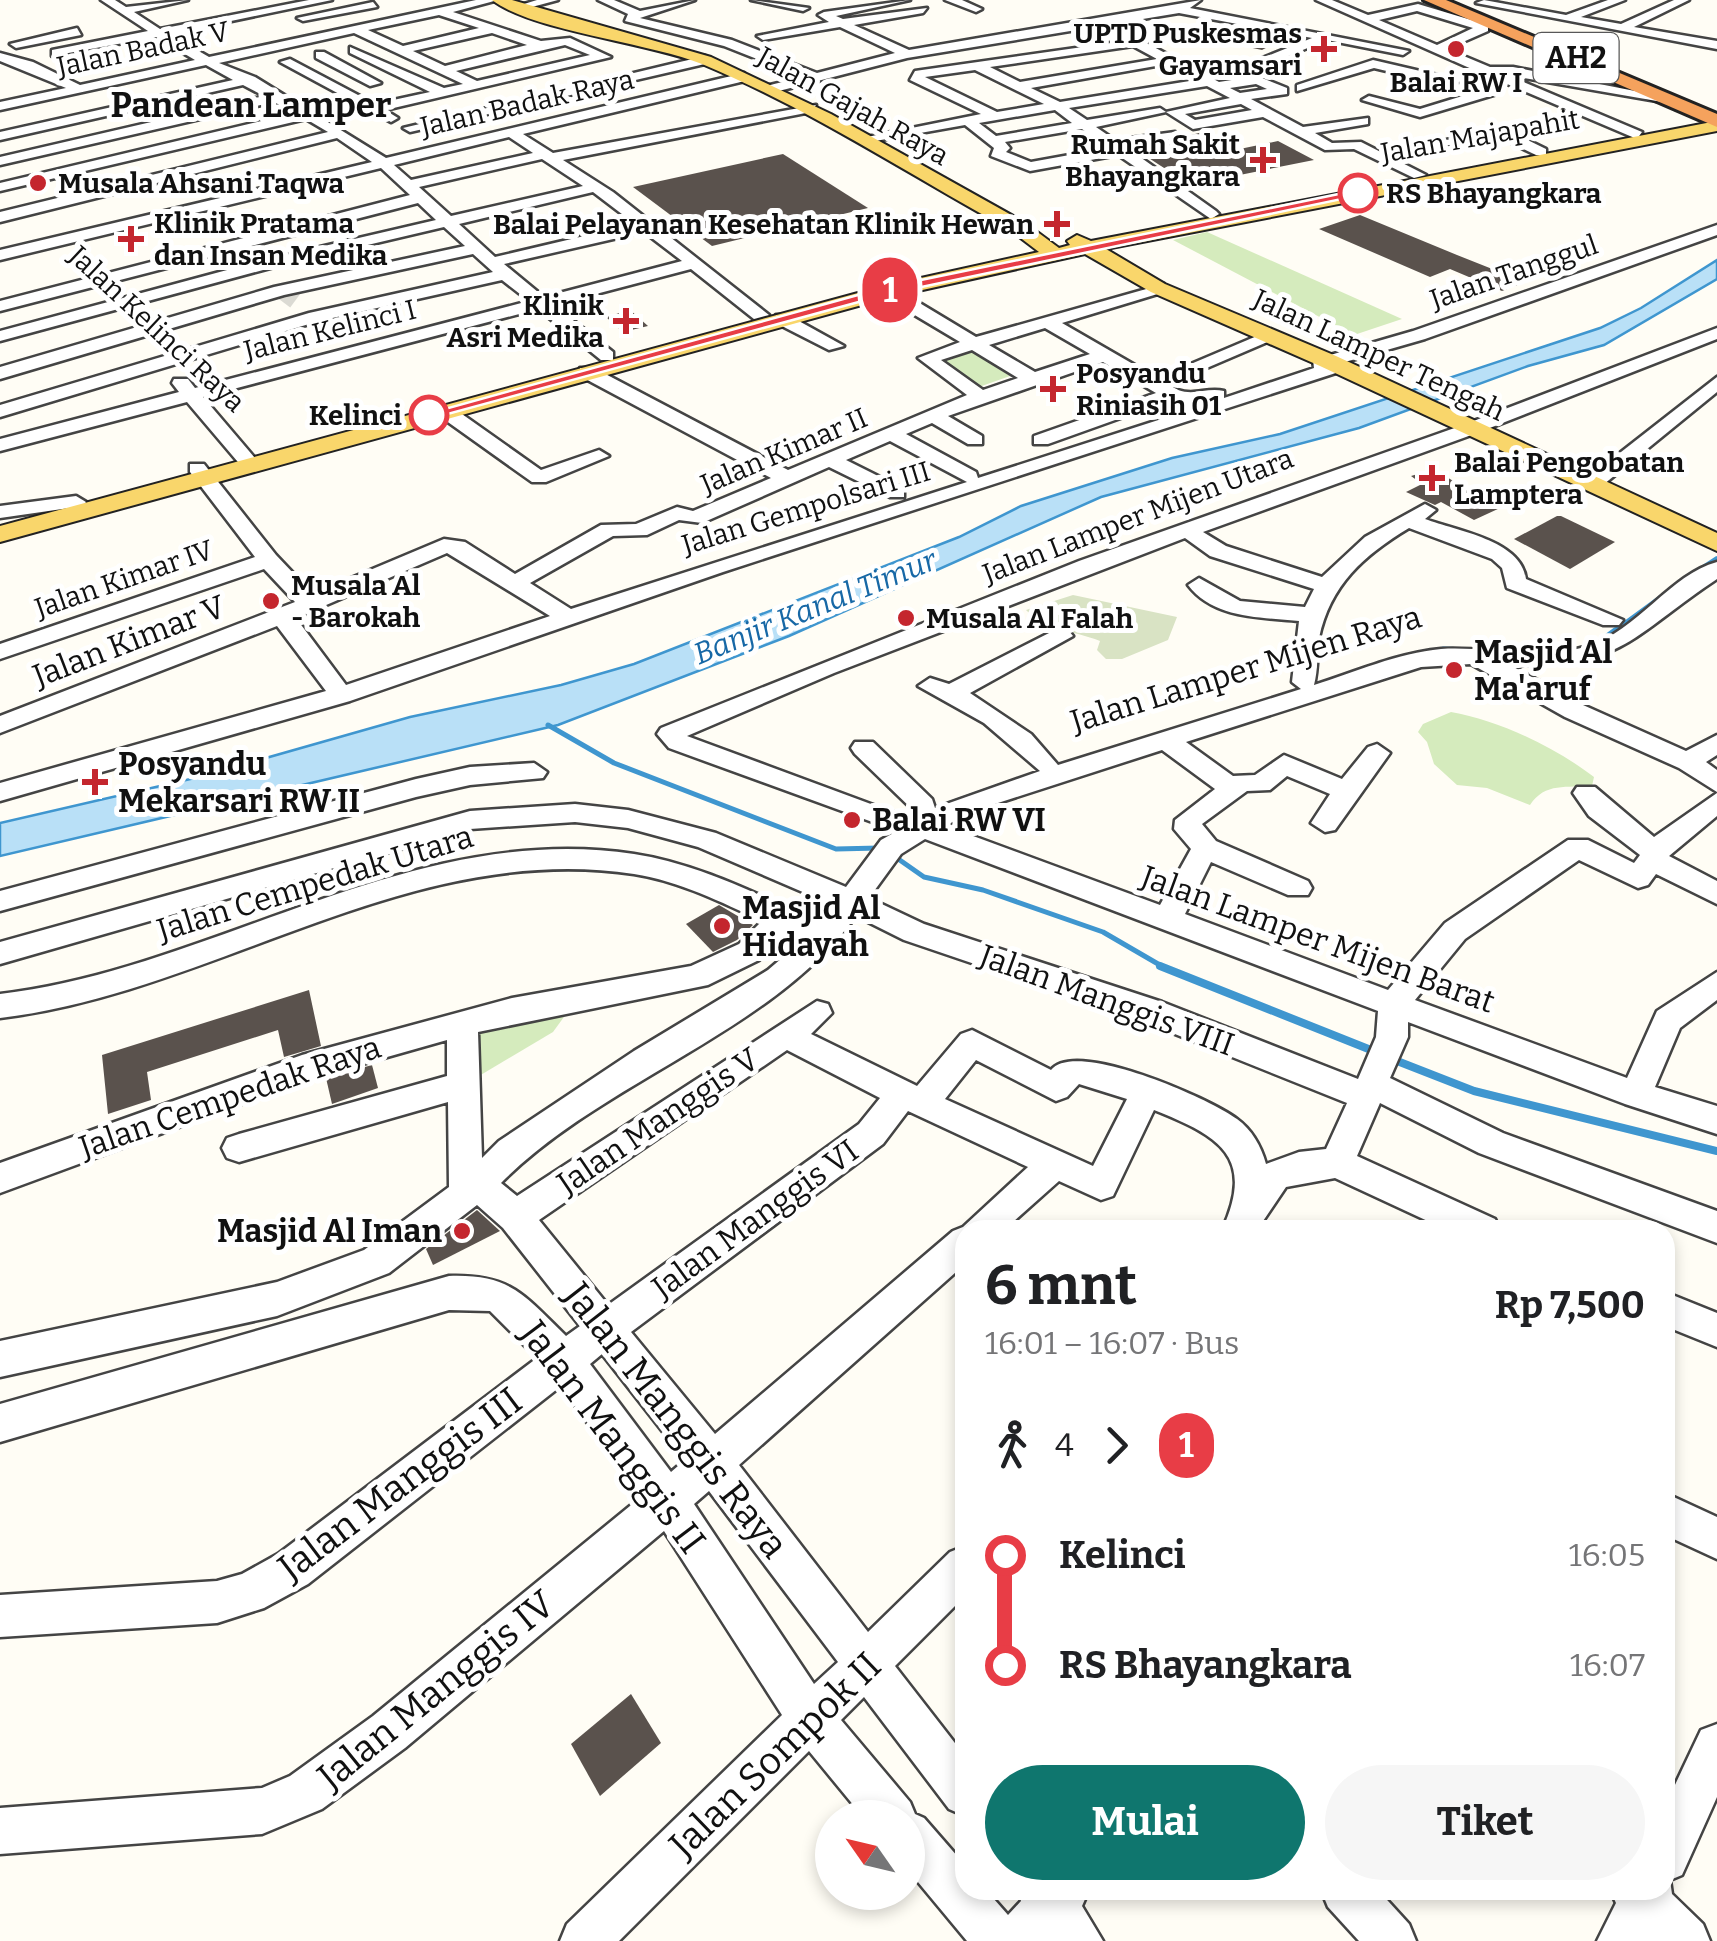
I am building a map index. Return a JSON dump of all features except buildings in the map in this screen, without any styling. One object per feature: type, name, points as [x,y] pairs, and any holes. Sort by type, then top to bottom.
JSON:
[{"type":"highway","name":"AH2","points":[[1433,0],[1685,108]]},
{"type":"highway","name":"AH2","points":[[1454,0],[1685,108]]},
{"type":"highway","points":[[1685,108],[1717,118]]},
{"type":"main road","name":"Jalan Gajah Raya","points":[[496,0],[704,60],[771,89],[1017,226],[1040,253]]},
{"type":"main road","name":"Jalan Majapahit","points":[[1084,241],[1125,238],[1419,175],[1637,135],[1685,108]]},
{"type":"main road","name":"Jalan Majapahit","points":[[771,317],[960,265],[1040,253],[1211,214],[1717,118]]},
{"type":"main road","points":[[960,265],[1017,226],[1084,241]]},
{"type":"main road","points":[[1125,238],[1117,253],[1130,272]]},
{"type":"main road","name":"Jalan Lamper Tengah","points":[[1084,241],[1158,288],[1340,367],[1717,545]]},
{"type":"main road","points":[[0,534],[200,472],[607,356],[1040,253],[1130,272]]},
{"type":"main road","points":[[247,459],[445,411],[495,391],[587,372],[771,317]]},
{"type":"main road","points":[[0,523],[200,472]]},
{"type":"street","points":[[0,33],[16,44],[56,53],[73,63],[173,38],[287,2],[326,0]]},
{"type":"street","name":"Jalan Badak V","points":[[0,106],[83,93],[210,59],[496,0]]},
{"type":"street","points":[[518,8],[552,0]]},
{"type":"street","points":[[604,0],[634,17],[726,42],[812,76]]},
{"type":"street","points":[[597,31],[689,0]]},
{"type":"street","points":[[756,0],[824,15],[904,0]]},
{"type":"street","points":[[951,0],[976,9]]},
{"type":"street","points":[[1131,0],[1457,59]]},
{"type":"street","points":[[771,89],[844,67],[1180,9],[1196,0]]},
{"type":"street","points":[[1322,0],[1637,135]]},
{"type":"street","points":[[1527,11],[1544,0]]},
{"type":"street","points":[[1568,18],[1619,0]]},
{"type":"street","points":[[1622,28],[1683,0]]},
{"type":"street","points":[[287,2],[474,84]]},
{"type":"street","points":[[56,53],[245,30],[379,2]]},
{"type":"street","points":[[1482,3],[1717,45]]},
{"type":"street","points":[[122,9],[186,5]]},
{"type":"street","points":[[1368,19],[1418,6],[1484,28],[1437,49]]},
{"type":"street","points":[[664,7],[699,17]]},
{"type":"street","points":[[122,9],[210,59],[241,72],[279,97],[304,107],[381,161],[540,304],[607,356]]},
{"type":"street","points":[[726,42],[923,10]]},
{"type":"street","points":[[442,12],[540,45]]},
{"type":"street","points":[[824,15],[907,54]]},
{"type":"street","points":[[1651,15],[1717,33]]},
{"type":"street","points":[[0,33],[85,16]]},
{"type":"street","points":[[270,66],[469,21]]},
{"type":"street","points":[[16,44],[100,28]]},
{"type":"street","points":[[832,38],[890,28]]},
{"type":"street","points":[[402,50],[492,29]]},
{"type":"street","points":[[757,34],[795,48]]},
{"type":"street","points":[[528,63],[618,36]]},
{"type":"street","points":[[856,47],[918,36]]},
{"type":"street","points":[[1249,68],[1327,36]]},
{"type":"street","points":[[422,59],[514,37]]},
{"type":"street","points":[[173,38],[198,49],[236,54]]},
{"type":"street","points":[[444,70],[562,41],[649,74]]},
{"type":"street","points":[[995,116],[916,77],[1131,42],[1330,147],[1358,146],[1419,175]]},
{"type":"street","points":[[350,48],[441,92]]},
{"type":"street","points":[[320,55],[410,99]]},
{"type":"street","points":[[0,56],[29,64],[137,129],[187,168],[270,263]]},
{"type":"street","points":[[376,108],[513,76],[615,60]]},
{"type":"street","points":[[392,118],[533,86],[615,60]]},
{"type":"street","points":[[410,128],[704,60]]},
{"type":"street","points":[[1019,86],[1170,60]]},
{"type":"street","points":[[828,61],[844,67]]},
{"type":"street","points":[[286,62],[376,108],[440,149]]},
{"type":"street","points":[[0,72],[29,64]]},
{"type":"street","points":[[1302,88],[1373,64],[1449,81],[1486,72],[1513,71],[1685,108]]},
{"type":"street","points":[[975,65],[1056,105],[1211,214]]},
{"type":"street","points":[[14,78],[43,72]]},
{"type":"street","points":[[0,119],[83,93],[241,72]]},
{"type":"street","points":[[0,136],[110,111],[241,72]]},
{"type":"street","points":[[513,76],[584,117]]},
{"type":"street","name":"Jalan Badak Raya","points":[[50,266],[230,220],[381,161],[744,77]]},
{"type":"street","points":[[1348,107],[1428,78]]},
{"type":"street","points":[[864,139],[968,120],[1132,93],[1255,80],[1282,92],[998,144],[968,120]]},
{"type":"street","points":[[1369,100],[1420,113],[1478,94],[1520,86]]},
{"type":"street","points":[[329,97],[346,93]]},
{"type":"street","points":[[1132,93],[1196,125],[1290,112]]},
{"type":"street","points":[[0,161],[279,97]]},
{"type":"street","points":[[0,188],[162,149],[304,107]]},
{"type":"street","points":[[0,306],[50,266],[230,220],[415,191],[474,171],[553,160],[810,108]]},
{"type":"street","points":[[1302,131],[1363,120]]},
{"type":"street","points":[[1089,128],[1142,124]]},
{"type":"street","points":[[1444,142],[1535,125]]},
{"type":"street","points":[[1499,132],[1541,152]]},
{"type":"street","points":[[0,220],[187,168],[340,133]]},
{"type":"street","points":[[512,133],[771,317],[836,346]]},
{"type":"street","points":[[998,144],[996,153],[1025,167],[1170,135]]},
{"type":"street","points":[[56,430],[2,369],[286,295],[464,235],[504,191],[553,160]]},
{"type":"street","points":[[474,171],[504,191],[592,188]]},
{"type":"street","points":[[517,225],[565,210]]},
{"type":"street","name":"Jalan Kelinci Raya","points":[[0,220],[161,364],[247,459]]},
{"type":"street","points":[[0,411],[316,317],[648,226]]},
{"type":"street","name":"Jalan Tanggul","points":[[1340,367],[1420,334],[1717,230]]},
{"type":"street","points":[[0,336],[270,263],[492,231]]},
{"type":"street","points":[[0,255],[50,266]]},
{"type":"street","name":"Jalan Kelinci I","points":[[0,445],[695,263]]},
{"type":"street","points":[[252,268],[358,352]]},
{"type":"street","points":[[981,397],[927,358],[1158,288]]},
{"type":"street","points":[[887,291],[1031,378]]},
{"type":"street","points":[[1048,322],[1101,356],[1171,394],[1195,402],[1340,367]]},
{"type":"street","name":"Jalan Lamper Mijen Utara","points":[[905,829],[678,742],[670,734],[825,668],[1184,529],[1717,333]]},
{"type":"street","points":[[1188,369],[1270,336]]},
{"type":"street","points":[[1668,352],[1717,370]]},
{"type":"street","name":"Jalan Kimar II","points":[[513,584],[613,528],[640,530],[678,513],[694,518],[981,397],[1101,356]]},
{"type":"street","name":"Jalan Gempolsari III","points":[[568,617],[1340,367]]},
{"type":"street","points":[[587,372],[786,477]]},
{"type":"street","points":[[1591,485],[1717,383]]},
{"type":"street","points":[[1040,440],[1171,394]]},
{"type":"street","points":[[445,411],[539,478],[599,456]]},
{"type":"street","points":[[934,416],[974,440]]},
{"type":"street","points":[[894,434],[969,476]]},
{"type":"street","points":[[830,460],[896,493]]},
{"type":"street","points":[[200,472],[268,560],[309,604],[450,545],[568,617]]},
{"type":"street","points":[[1401,494],[1418,514],[1500,554],[1513,566],[1515,583],[1610,631]]},
{"type":"street","points":[[0,512],[76,502]]},
{"type":"street","points":[[1304,682],[1310,616],[1325,585],[1378,538],[1418,514]]},
{"type":"street","points":[[1184,529],[1218,551],[1325,585]]},
{"type":"street","points":[[0,1359],[286,1296],[376,1262],[469,1191],[511,1151],[645,1060],[779,978],[825,937],[905,829],[958,806],[1371,669],[1452,648],[1562,658],[1602,649],[1610,631],[1717,545]]},
{"type":"street","name":"Jalan Kimar IV","points":[[0,652],[268,560]]},
{"type":"street","points":[[1610,631],[1717,570]]},
{"type":"street","points":[[1199,585],[1217,602],[1231,606],[1310,616]]},
{"type":"street","name":"Jalan Kimar V","points":[[0,725],[309,604]]},
{"type":"street","points":[[282,616],[341,695]]},
{"type":"street","points":[[0,792],[341,695],[568,617]]},
{"type":"street","points":[[1046,764],[1032,748],[941,690],[1060,636]]},
{"type":"street","points":[[1452,648],[1574,711],[1688,762],[1717,783]]},
{"type":"street","name":"Jalan Lamper Mijen Raya","points":[[905,829],[1046,764],[1304,682],[1371,669]]},
{"type":"street","points":[[1165,740],[1233,789]]},
{"type":"street","points":[[1688,762],[1717,743]]},
{"type":"street","points":[[864,748],[905,829]]},
{"type":"street","points":[[1325,823],[1377,753]]},
{"type":"street","points":[[1298,888],[1206,848],[1188,829],[1188,820],[1242,782],[1259,785],[1284,764],[1346,791]]},
{"type":"street","points":[[0,901],[416,788],[470,776],[534,772]]},
{"type":"street","points":[[1586,793],[1654,856],[1717,894]]},
{"type":"street","points":[[1337,1163],[1392,1037],[1394,1004],[1456,932],[1575,848],[1638,878],[1667,839],[1717,802]]},
{"type":"street","name":"Jalan Manggis VIII","points":[[0,952],[444,827],[528,814],[575,813],[654,824],[858,891],[914,932],[1372,1083],[1491,1143],[1717,1227]]},
{"type":"street","name":"Jalan Lamper Mijen Barat","points":[[905,829],[1636,1095],[1717,1120]]},
{"type":"street","points":[[1168,922],[1186,877],[1206,848]]},
{"type":"street","name":"Jalan Cempedak Utara","points":[[0,1006],[113,982],[424,879],[528,860],[634,864],[721,888],[825,937]]},
{"type":"street","name":"Jalan Cempedak Raya","points":[[0,1178],[302,1068],[462,1023],[570,998],[697,978],[749,952],[783,918]]},
{"type":"street","points":[[1636,1095],[1668,1020],[1717,984]]},
{"type":"street","points":[[786,1036],[817,1013]]},
{"type":"street","points":[[462,1023],[461,1086],[469,1191]]},
{"type":"street","name":"Jalan Manggis V","points":[[515,1217],[786,1036],[907,1099],[1098,1185],[1104,1182],[1146,1094]]},
{"type":"street","name":"Jalan Manggis VI","points":[[605,1329],[871,1134],[972,1044],[1056,1088],[1068,1072],[1094,1072],[1146,1094]]},
{"type":"street","name":"Jalan Cempedak Raya","points":[[239,1148],[461,1086]]},
{"type":"street","points":[[1146,1094],[1214,1122],[1243,1141],[1248,1150],[1246,1216]]},
{"type":"street","points":[[1246,1216],[1268,1176],[1293,1165],[1337,1163],[1460,1220]]},
{"type":"street","points":[[991,1220],[1055,1164]]},
{"type":"street","name":"Jalan Manggis Raya","points":[[469,1191],[494,1196],[515,1217],[710,1461],[955,1780]]},
{"type":"street","name":"Jalan Manggis IV","points":[[0,1830],[262,1811],[306,1794],[390,1732],[668,1500],[955,1251]]},
{"type":"street","name":"Jalan Manggis II","points":[[0,1423],[468,1290],[502,1298],[564,1360],[668,1500],[810,1718],[879,1800]]},
{"type":"street","points":[[285,1340],[286,1296]]},
{"type":"street","points":[[1675,1312],[1717,1330]]},
{"type":"street","name":"Jalan Manggis III","points":[[0,1616],[217,1602],[249,1593],[293,1569],[369,1513],[605,1329]]},
{"type":"street","points":[[1675,1518],[1717,1539]]},
{"type":"street","name":"Jalan Sompok II","points":[[584,1941],[955,1577]]},
{"type":"street","points":[[1675,1836],[1717,1746]]},
{"type":"street","points":[[925,1854],[955,1890]]},
{"type":"street","points":[[964,1900],[998,1941]]},
{"type":"street","points":[[1353,1900],[1392,1941]]},
{"type":"street","points":[[1638,1906],[1686,1941]]},
{"type":"street","points":[[1017,1941],[1059,1907]]},
{"type":"green space","points":[[1207,232],[1402,319],[1354,335],[1173,240]]},
{"type":"green space","points":[[966,348],[1010,376],[979,387],[935,358]]},
{"type":"green space","points":[[1073,595],[1177,617],[1168,640],[1122,659],[1106,659],[1097,650],[1100,641],[1052,627],[1026,610]]},
{"type":"green space","points":[[1451,712],[1488,721],[1544,745],[1594,777],[1592,786],[1550,789],[1530,805],[1487,788],[1457,785],[1434,764],[1427,742],[1418,732],[1423,724]]},
{"type":"green space","points":[[569,1010],[553,1032],[474,1079],[476,1033],[501,1018]]},
{"type":"water","name":"Banjir Kanal Timur","points":[[1717,260],[1717,279],[1604,345],[1528,366],[1359,428],[1101,497],[789,636],[558,725],[0,856],[0,823],[199,777],[410,717],[561,685],[634,664],[959,537],[1021,506],[1172,458],[1280,434],[1600,328],[1641,308]]},
{"type":"waterway","points":[[1697,571],[1717,558]]},
{"type":"waterway","points":[[1611,633],[1667,592]]},
{"type":"waterway","points":[[1596,644],[1615,630]]},
{"type":"waterway","points":[[1443,649],[1540,653]]},
{"type":"waterway","points":[[548,725],[614,763],[836,849],[879,848]]},
{"type":"waterway","points":[[942,806],[1010,782]]},
{"type":"waterway","points":[[894,856],[924,877],[983,890],[1103,932],[1165,968]]},
{"type":"waterway","points":[[1160,966],[1165,968]]},
{"type":"waterway","points":[[1165,968],[1376,1052]]},
{"type":"waterway","points":[[1392,1059],[1474,1091],[1717,1151]]},
{"type":"tunnel","points":[[283,292],[295,301]]},
{"type":"bus line","name":"1","points":[[429,415],[887,291],[1086,246],[1358,193]]},
{"type":"place","name":"UPTD Puskesmas Gayamsari","points":[[1324,49]]},
{"type":"place","name":"Balai RW I","points":[[1456,49]]},
{"type":"place","name":"Rumah Sakit Bhayangkara","points":[[1263,160]]},
{"type":"place","name":"Musala Ahsani Taqwa","points":[[38,183]]},
{"type":"place","name":"RS Bhayangkara","points":[[1358,193]]},
{"type":"place","name":"Balai Pelayanan Kesehatan Klinik Hewan","points":[[1057,224]]},
{"type":"place","name":"Klinik Pratama dan Insan Medika","points":[[131,239]]},
{"type":"place","name":"Klinik Asri Medika","points":[[626,321]]},
{"type":"place","name":"Posyandu Riniasih 01","points":[[1053,389]]},
{"type":"place","name":"Kelinci","points":[[429,415]]},
{"type":"place","name":"Balai Pengobatan Lamptera","points":[[1432,478]]},
{"type":"place","name":"Musala Al - Barokah","points":[[271,601]]},
{"type":"place","name":"Musala Al Falah","points":[[906,618]]},
{"type":"place","name":"Masjid Al Ma'aruf","points":[[1454,670]]},
{"type":"place","name":"Posyandu Mekarsari RW II","points":[[95,782]]},
{"type":"place","name":"Balai RW VI","points":[[852,820]]},
{"type":"place","name":"Masjid Al Hidayah","points":[[722,926]]},
{"type":"place","name":"Masjid Al Iman","points":[[462,1231]]},
{"type":"district","name":"Pandean Lamper","points":[[251,105]]}]
